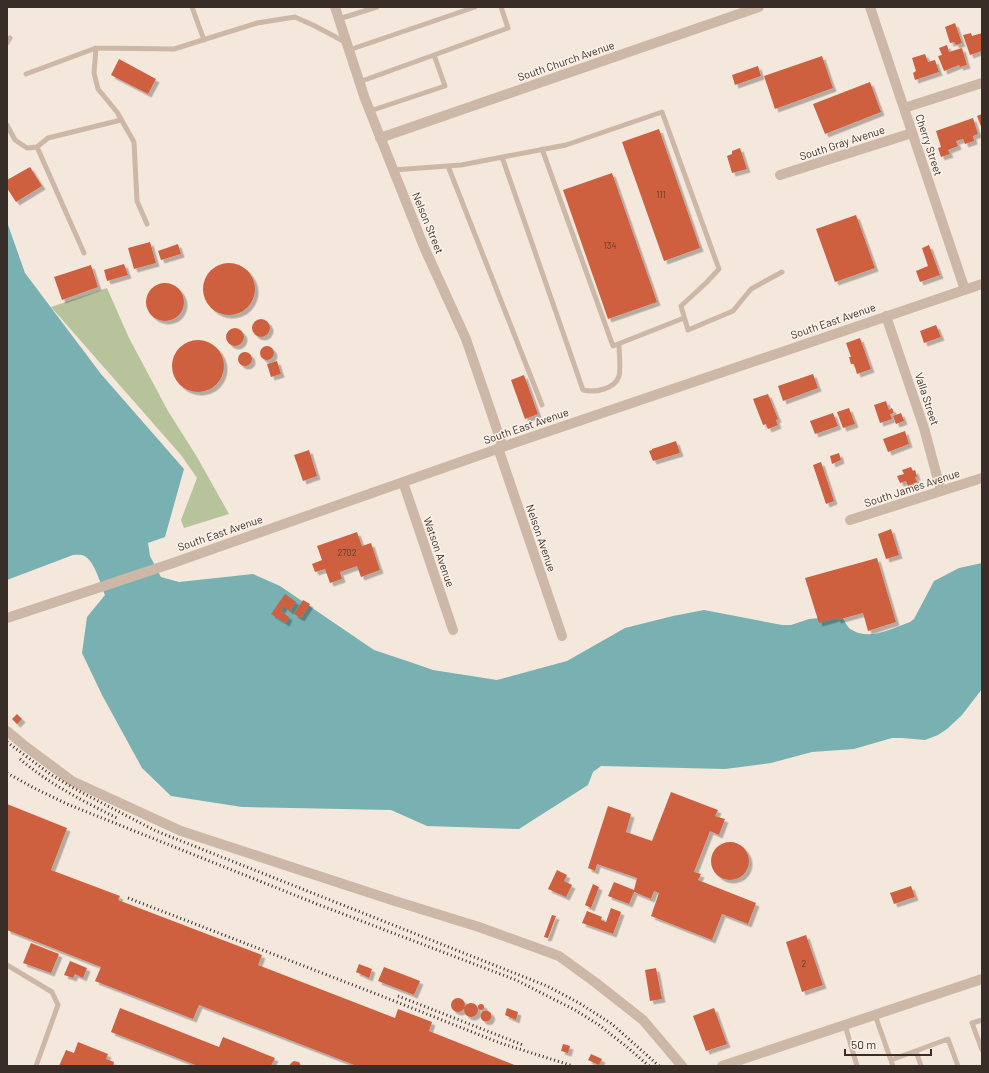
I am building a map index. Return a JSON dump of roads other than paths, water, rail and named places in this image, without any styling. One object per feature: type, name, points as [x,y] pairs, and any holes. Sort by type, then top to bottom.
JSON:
[{"type":"street","name":"Nelson Street","points":[[335,7],[359,82],[380,138],[424,248],[466,340],[500,447]]},
{"type":"street","name":"South Church Avenue","points":[[380,138],[759,7]]},
{"type":"street","name":"Cherry Street","points":[[870,7],[965,290]]},
{"type":"street","points":[[904,108],[982,83]]},
{"type":"street","name":"South Gray Avenue","points":[[780,175],[912,133]]},
{"type":"street","name":"South East Avenue","points":[[7,618],[173,563],[500,447],[982,284]]},
{"type":"street","name":"Valla Street","points":[[886,316],[924,428],[941,491]]},
{"type":"street","name":"Nelson Avenue","points":[[500,447],[562,636]]},
{"type":"street","name":"South James Avenue","points":[[850,520],[982,478]]},
{"type":"street","name":"Watson Avenue","points":[[403,482],[453,630]]},
{"type":"street","points":[[7,731],[37,756],[72,781],[181,831],[479,927],[559,956],[643,1020],[682,1066]]},
{"type":"street","points":[[722,1066],[982,979]]},
{"type":"lane","points":[[192,7],[204,40]]},
{"type":"lane","points":[[339,19],[377,7]]},
{"type":"lane","points":[[26,74],[96,48],[174,49],[257,23],[295,17],[315,26],[348,46],[475,7]]},
{"type":"lane","points":[[359,82],[508,28],[501,7]]},
{"type":"lane","points":[[96,48],[94,73],[98,89],[117,112],[134,142],[137,201],[147,224]]},
{"type":"lane","points":[[370,111],[445,86],[434,55]]},
{"type":"lane","points":[[393,170],[461,165],[566,144],[662,112],[719,269],[681,306],[688,330],[733,311],[752,289],[782,272]]},
{"type":"lane","points":[[7,125],[16,140],[27,148],[37,147],[48,138],[121,120]]},
{"type":"lane","points":[[37,147],[84,253]]},
{"type":"lane","points":[[542,149],[613,346],[684,318]]},
{"type":"lane","points":[[502,157],[583,390],[590,392],[601,390],[614,383],[619,375],[619,344]]},
{"type":"lane","points":[[448,166],[542,405]]},
{"type":"lane","points":[[7,965],[52,992],[58,1005],[36,1066]]},
{"type":"lane","points":[[875,1015],[893,1066]]},
{"type":"lane","points":[[982,1020],[972,1023],[982,1050]]},
{"type":"lane","points":[[845,1025],[857,1066]]},
{"type":"lane","points":[[891,1060],[948,1039],[958,1066]]},
{"type":"lane","points":[[916,1050],[921,1066]]},
{"type":"water","points":[[7,222],[25,273],[101,374],[184,469],[165,537],[148,543],[150,556],[161,577],[179,582],[253,574],[280,586],[374,650],[433,670],[497,680],[567,661],[625,628],[704,610],[782,625],[791,625],[809,619],[840,616],[850,629],[859,633],[874,634],[889,630],[914,619],[934,581],[959,568],[982,563],[982,689],[962,715],[947,729],[938,735],[925,740],[892,738],[854,749],[812,752],[771,763],[725,769],[601,766],[593,772],[588,785],[519,829],[427,826],[391,810],[242,807],[171,796],[142,768],[102,695],[82,653],[87,617],[105,595],[97,574],[89,560],[83,555],[73,555],[7,580]]},
{"type":"railway","points":[[7,742],[50,774],[75,789],[156,831],[547,986],[579,1003],[612,1024],[659,1066]]},
{"type":"railway","points":[[20,759],[54,784],[117,818]]},
{"type":"railway","points":[[7,773],[67,804],[317,904],[516,980],[575,1010],[599,1025],[649,1066]]},
{"type":"railway","points":[[128,898],[500,1043],[573,1066]]},
{"type":"railway","points":[[398,996],[523,1045]]}]
